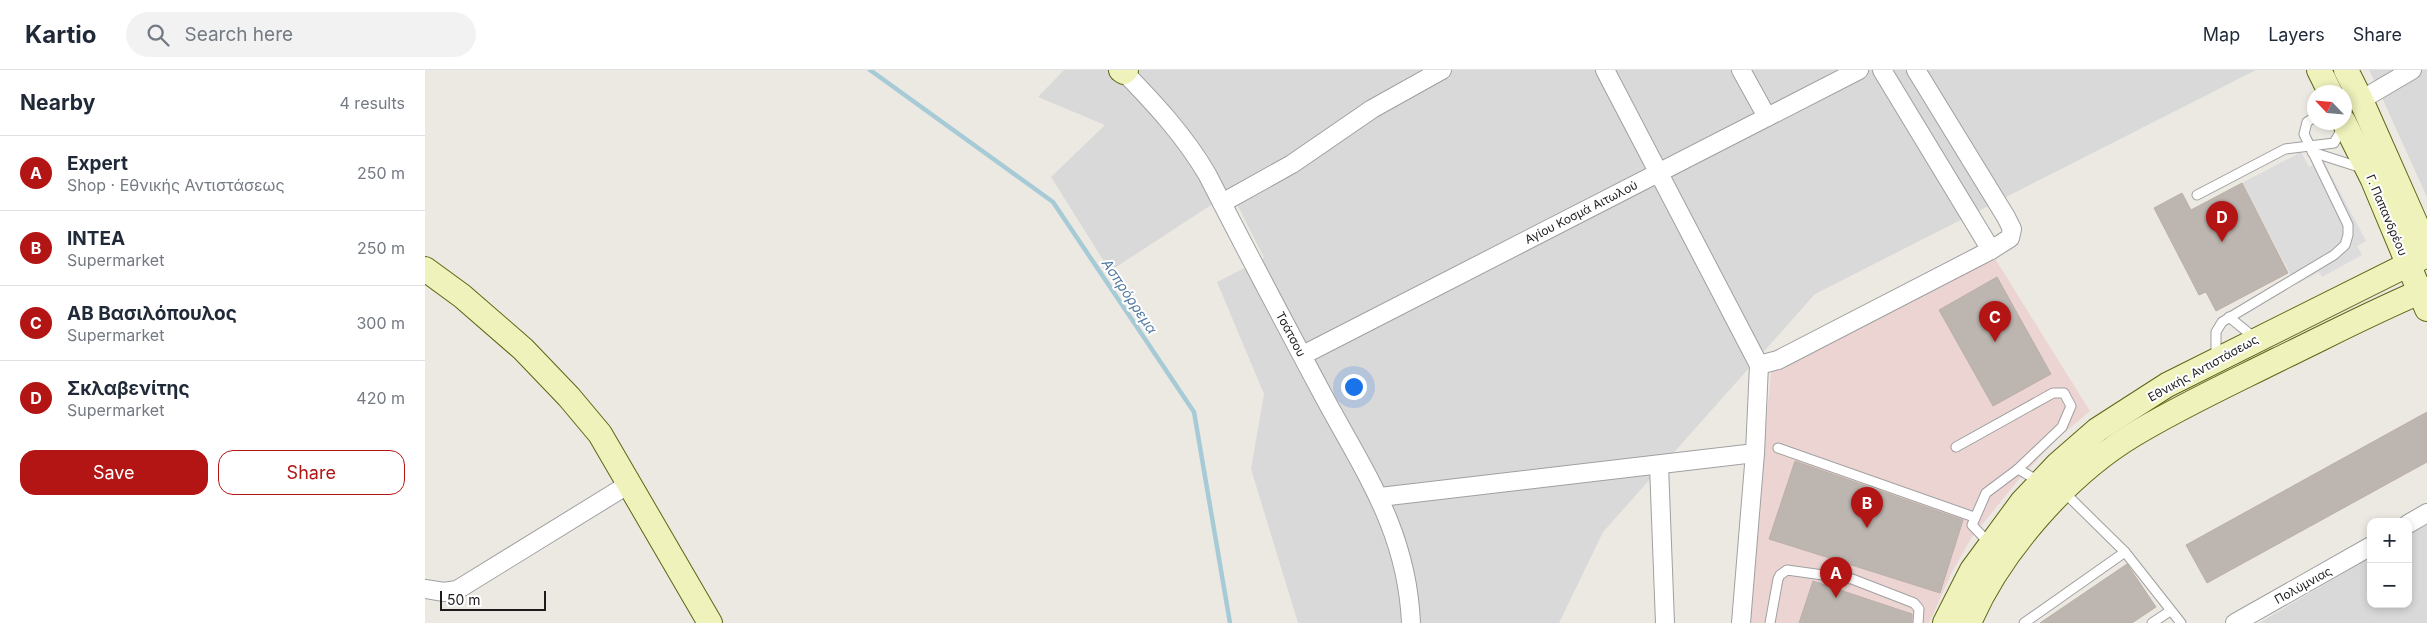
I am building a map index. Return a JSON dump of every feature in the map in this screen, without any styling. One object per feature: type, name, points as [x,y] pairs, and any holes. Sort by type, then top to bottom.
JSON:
[{"type":"main road","points":[[2319,70],[2326,85]]},
{"type":"main road","name":"Γ. Παπανδρέου","points":[[2346,70],[2420,220],[2427,249]]},
{"type":"main road","name":"Γ. Παπανδρέου","points":[[2348,130],[2392,227],[2417,260],[2425,297]]},
{"type":"main road","points":[[2365,285],[2384,264],[2393,242],[2392,227]]},
{"type":"main road","name":"Εθνικής Αντιστάσεως","points":[[1945,623],[1972,570],[2022,502],[2097,430],[2167,385],[2417,260]]},
{"type":"main road","points":[[425,270],[497,325],[569,397],[600,434],[710,623]]},
{"type":"main road","name":"Εθνικής Αντιστάσεως","points":[[1969,623],[1980,598],[2008,556],[2041,514],[2082,472],[2131,436],[2203,397],[2382,310],[2425,297]]},
{"type":"main road","points":[[2382,310],[2398,306],[2411,308],[2427,320]]},
{"type":"street","points":[[1222,203],[1292,164],[1372,109],[1442,70]]},
{"type":"street","points":[[1605,70],[1759,366],[1755,453],[1741,623]]},
{"type":"street","points":[[1741,70],[1767,117]]},
{"type":"street","name":"Αγίου Κοσμά Αιτωλού","points":[[1303,355],[1859,70]]},
{"type":"street","points":[[1882,70],[1991,250]]},
{"type":"street","points":[[1759,366],[1778,360],[2008,240],[2012,232],[2011,227],[1916,70]]},
{"type":"street","points":[[2361,100],[2412,70]]},
{"type":"street","name":"Τσάτσου","points":[[1124,71],[1163,112],[1191,147],[1380,498],[1390,520],[1403,562],[1411,623]]},
{"type":"street","points":[[1380,498],[1755,453]]},
{"type":"street","points":[[1659,465],[1665,623]]},
{"type":"street","points":[[425,589],[444,592],[457,590],[629,484]]},
{"type":"street","points":[[2412,521],[2427,512]]},
{"type":"street","name":"Πολύμνιας","points":[[2235,623],[2367,548]]},
{"type":"lane","points":[[2216,360],[2216,332],[2222,322],[2301,276],[2334,255],[2345,245],[2348,235],[2347,221],[2310,149],[2304,134],[2307,122]]},
{"type":"lane","points":[[2197,195],[2285,149],[2310,149],[2334,143],[2340,130]]},
{"type":"lane","points":[[2310,149],[2367,169]]},
{"type":"lane","points":[[2229,317],[2256,339]]},
{"type":"lane","points":[[1956,447],[2053,393],[2064,393],[2071,406],[2062,427],[2018,469],[1986,493],[1974,517],[1974,528],[1990,545]]},
{"type":"lane","points":[[1779,448],[1974,517]]},
{"type":"lane","points":[[2018,469],[2040,483]]},
{"type":"lane","points":[[2063,492],[2125,552],[2181,623]]},
{"type":"lane","points":[[2025,623],[2125,552]]},
{"type":"lane","points":[[1770,623],[1778,579],[1780,574],[1787,570],[1852,579],[1914,603],[1919,609],[1919,622]]},
{"type":"lane","points":[[2152,623],[2169,610]]},
{"type":"shaded area","points":[[1064,70],[2256,70],[1815,294],[1603,532],[1559,623],[1298,623],[1251,469],[1264,394],[1217,282],[1264,258],[1231,192],[1110,271],[1051,177],[1105,125],[1038,97]]},
{"type":"shaded area","points":[[2369,70],[2427,70],[2427,197],[2374,80]]},
{"type":"shaded area","points":[[2301,152],[2309,167],[2323,160],[2366,241],[2357,246],[2362,255],[2322,277],[2319,272],[2296,285],[2242,183]]},
{"type":"shaded area","points":[[1994,257],[2090,411],[2056,440],[2020,478],[1972,537],[1952,572],[1929,623],[1747,623],[1771,372]]},
{"type":"shaded area","points":[[2427,524],[2427,623],[2259,623],[2367,559],[2367,608],[2412,608],[2412,533]]},
{"type":"building","points":[[2242,183],[2288,273],[2216,311],[2206,292],[2199,295],[2154,208],[2182,193],[2191,210]]},
{"type":"building","points":[[1997,277],[2051,374],[1993,406],[1939,310]]},
{"type":"building","points":[[2427,412],[2427,462],[2207,583],[2186,545]]},
{"type":"building","points":[[1795,461],[1963,520],[1940,593],[1769,539]]},
{"type":"building","points":[[2127,564],[2156,607],[2132,623],[2040,623]]},
{"type":"building","points":[[1813,581],[1912,614],[1912,623],[1799,623]]},
{"type":"waterway","name":"Ασπρόρρεμα","points":[[870,70],[1053,202],[1194,412],[1230,623]]},
{"type":"place","name":"Σκλαβενίτης","points":[[2222,242]]},
{"type":"place","name":"ΑΒ Βασιλόπουλος","points":[[1995,342]]},
{"type":"place","name":"INTEA","points":[[1867,528]]},
{"type":"place","name":"Expert","points":[[1836,598]]}]
